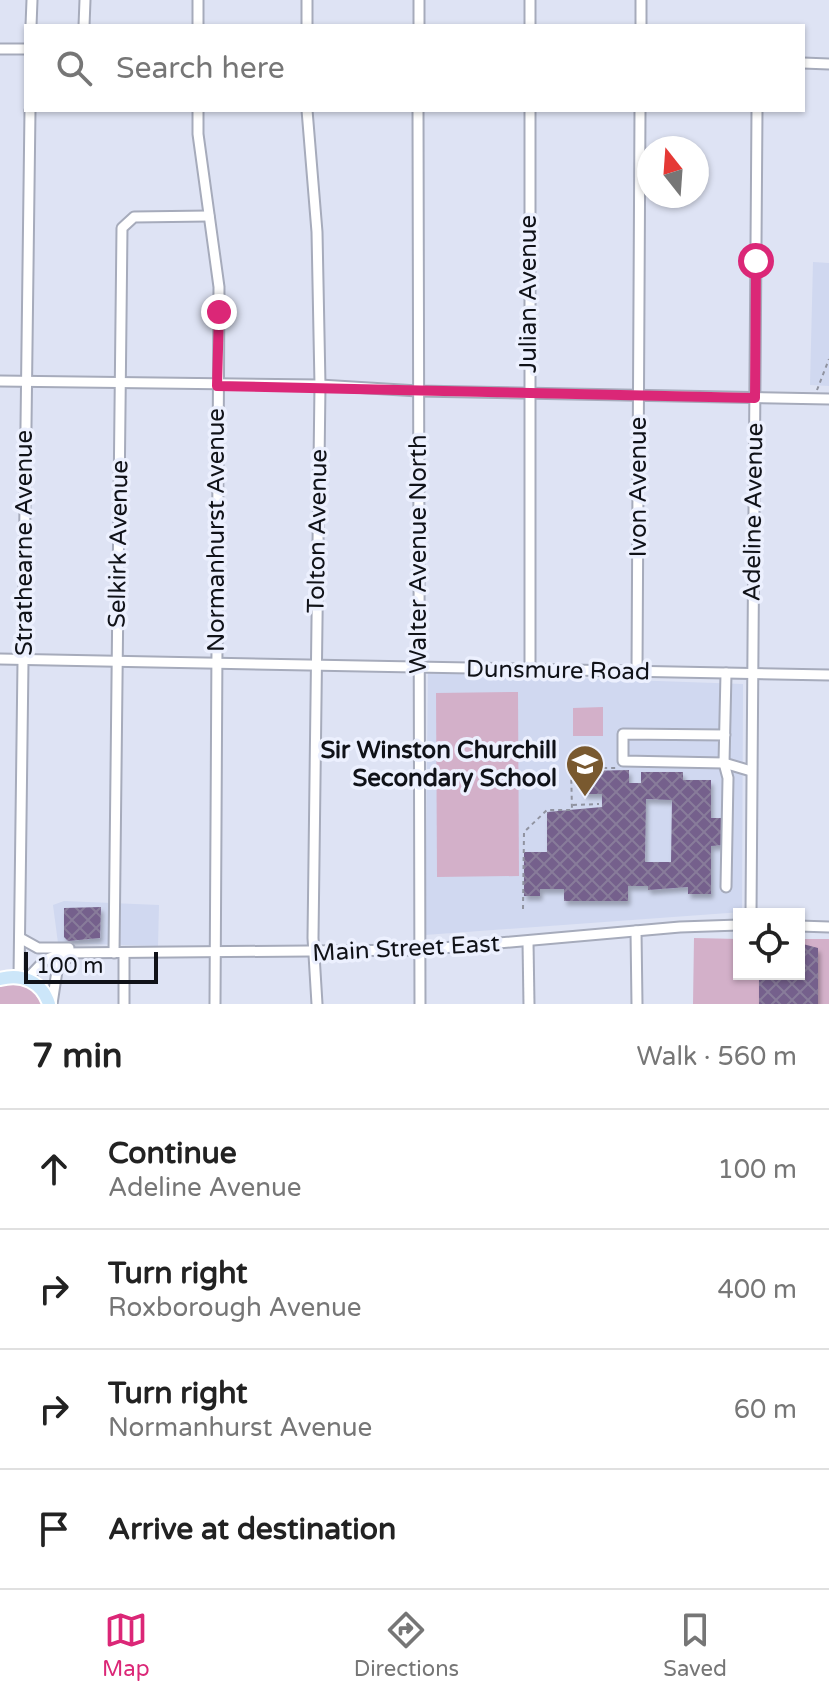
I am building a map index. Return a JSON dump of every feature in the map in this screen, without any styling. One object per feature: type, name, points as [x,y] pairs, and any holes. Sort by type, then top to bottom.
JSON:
[{"type":"main road","points":[[1,978],[23,978],[43,992],[51,1004]]},
{"type":"street","points":[[31,24],[32,0]]},
{"type":"street","points":[[84,24],[85,0]]},
{"type":"street","points":[[198,0],[198,24]]},
{"type":"street","points":[[307,0],[307,24]]},
{"type":"street","points":[[419,0],[419,24]]},
{"type":"street","points":[[530,0],[530,24]]},
{"type":"street","points":[[641,0],[641,24]]},
{"type":"street","points":[[0,49],[24,49]]},
{"type":"street","points":[[805,63],[829,64]]},
{"type":"street","name":"Strathearne Avenue","points":[[23,978],[20,938],[30,112]]},
{"type":"street","name":"Normanhurst Avenue","points":[[198,112],[219,287],[215,1004]]},
{"type":"street","name":"Tolton Avenue","points":[[307,112],[317,232],[320,385],[315,664],[314,953],[317,1004]]},
{"type":"street","name":"Walter Avenue North","points":[[418,112],[420,1004]]},
{"type":"street","name":"Julian Avenue","points":[[530,112],[527,393],[530,670]]},
{"type":"street","name":"Ivon Avenue","points":[[637,672],[640,112]]},
{"type":"street","name":"Adeline Avenue","points":[[751,908],[757,112]]},
{"type":"street","name":"Selkirk Avenue","points":[[124,1004],[119,953],[117,661],[123,224],[134,217],[209,216]]},
{"type":"street","points":[[0,381],[320,385],[418,391],[829,399]]},
{"type":"street","name":"Dunsmure Road","points":[[0,659],[829,675]]},
{"type":"street","points":[[726,673],[726,887]]},
{"type":"street","points":[[725,735],[623,734],[623,761],[724,763],[751,771]]},
{"type":"street","name":"Main Street East","points":[[23,978],[53,956],[419,950],[733,925]]},
{"type":"street","points":[[805,926],[829,927]]},
{"type":"street","points":[[636,931],[637,1004]]},
{"type":"street","points":[[20,938],[32,946],[65,947],[84,955]]},
{"type":"street","points":[[528,942],[529,1004]]},
{"type":"street","points":[[51,1004],[58,964],[72,955]]},
{"type":"path","points":[[815,399],[829,359]]},
{"type":"path","points":[[523,909],[524,832],[547,810],[572,810],[571,768],[620,769]]},
{"type":"path","points":[[572,805],[599,804]]},
{"type":"shaded area","points":[[813,262],[829,263],[829,386],[810,385]]},
{"type":"shaded area","name":"Sir Winston Churchill Secondary School","points":[[428,673],[743,684],[742,908],[733,908],[733,913],[425,935]]},
{"type":"shaded area","points":[[518,692],[519,876],[437,877],[436,693]]},
{"type":"shaded area","points":[[603,707],[603,736],[573,736],[573,708]]},
{"type":"shaded area","points":[[64,901],[159,905],[158,946],[58,943],[53,905]]},
{"type":"shaded area","points":[[694,938],[733,939],[733,980],[805,980],[805,939],[829,939],[829,1004],[693,1004]]},
{"type":"shaded area","points":[[13,983],[31,989],[42,1004],[0,1004],[0,985]]},
{"type":"building","points":[[629,770],[629,783],[641,783],[641,772],[683,772],[683,780],[711,780],[711,818],[724,818],[724,845],[711,846],[711,894],[688,894],[688,887],[648,890],[648,886],[628,886],[628,901],[564,901],[564,889],[540,889],[540,896],[524,896],[524,852],[547,852],[547,812],[602,807],[602,794],[583,794],[583,771]],"holes":[[[646,799],[672,800],[671,862],[645,862]]]},
{"type":"building","points":[[101,907],[100,938],[68,941],[64,937],[64,908]]},
{"type":"building","points":[[805,945],[818,948],[818,1004],[759,1004],[759,980],[805,980]]},
{"type":"place","name":"Sir Winston Churchill Secondary School","points":[[585,798]]},
{"type":"route","points":[[219,312],[217,386],[320,385],[418,391],[755,398],[756,261]]}]
